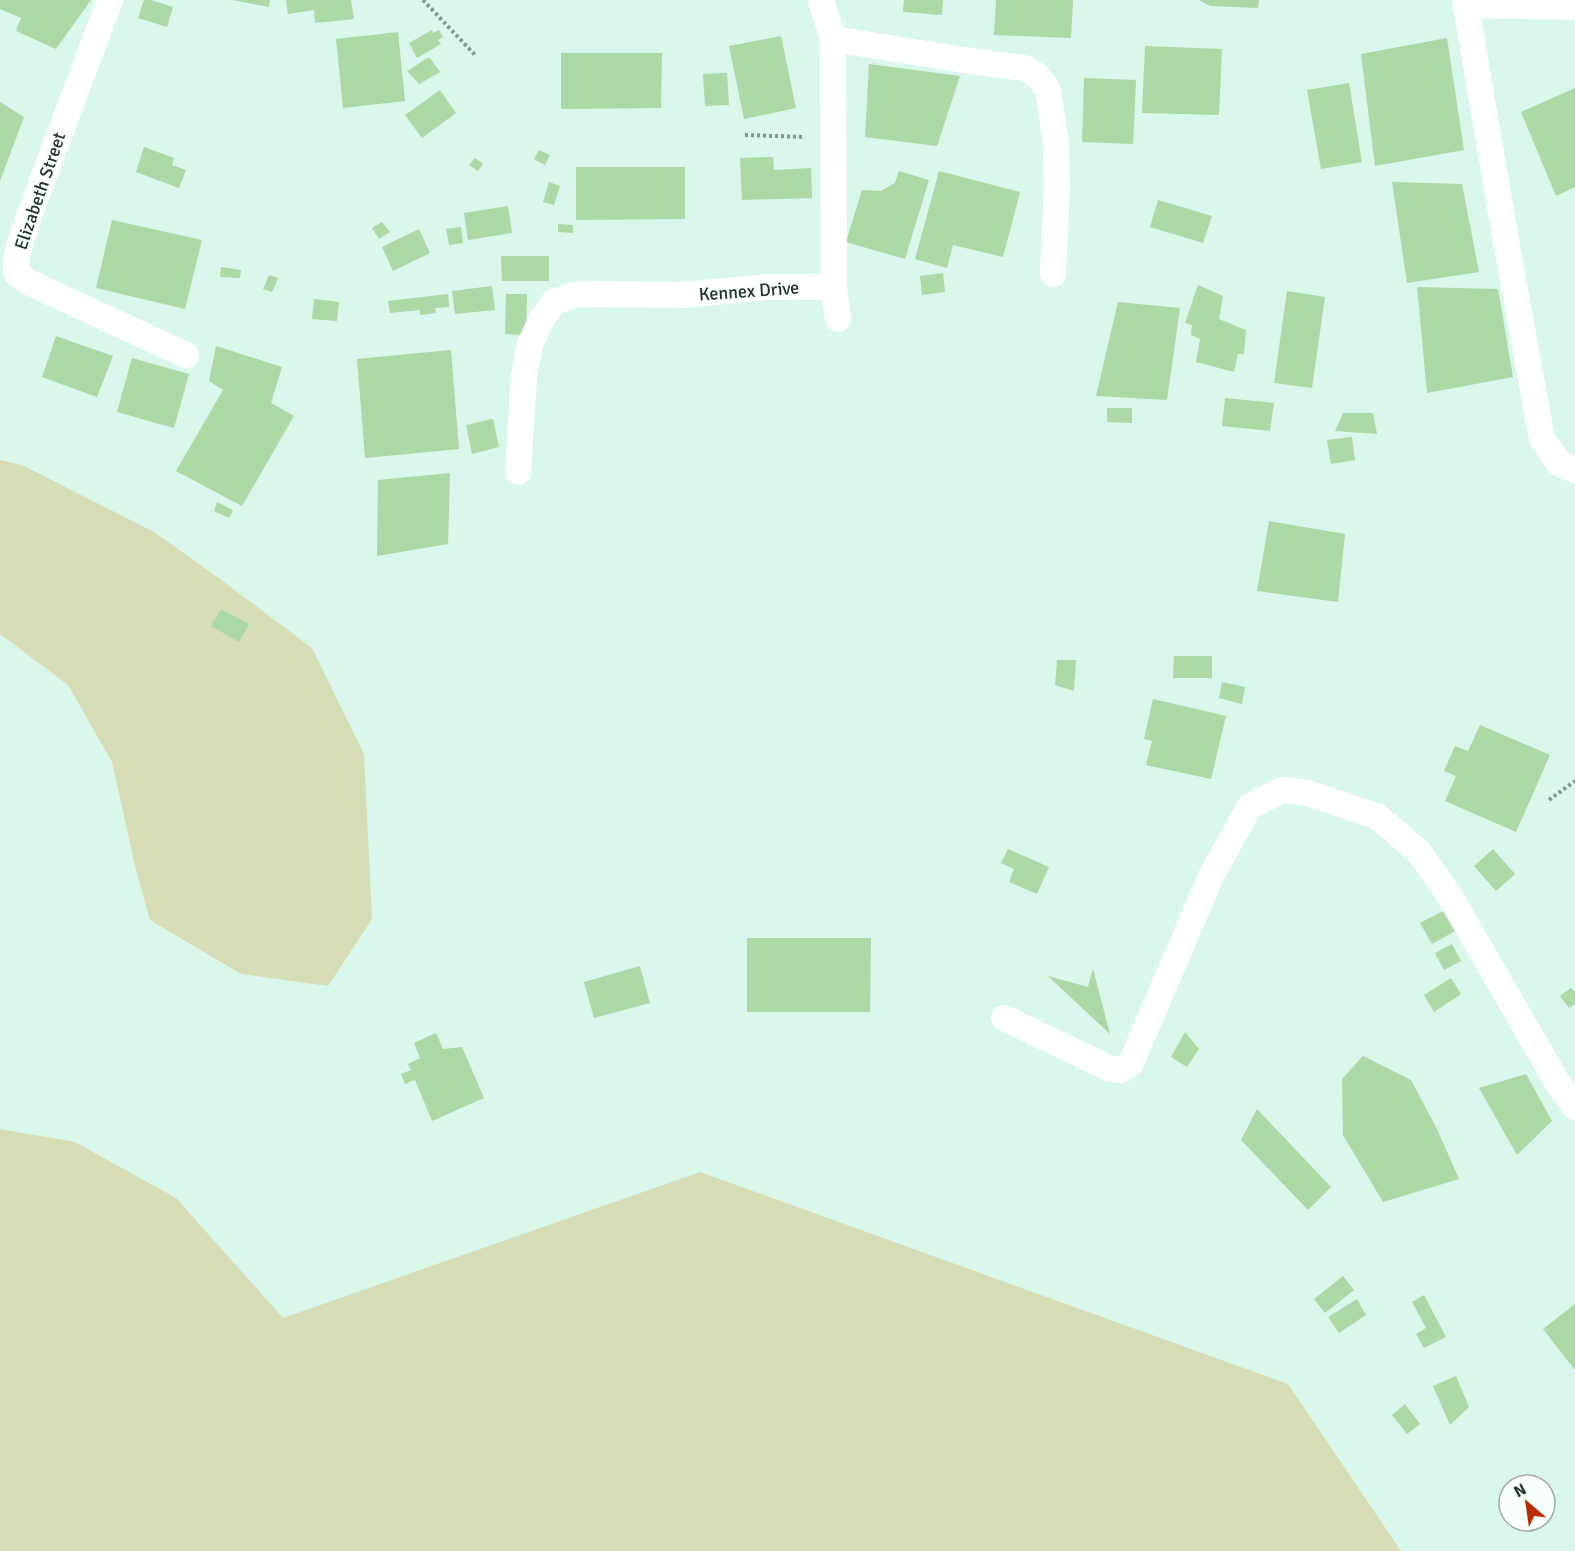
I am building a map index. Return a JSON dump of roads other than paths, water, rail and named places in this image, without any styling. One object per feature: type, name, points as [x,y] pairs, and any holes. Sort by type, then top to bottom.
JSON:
[{"type":"street","name":"Elizabeth Street","points":[[110,0],[30,213],[17,254],[16,273],[28,282],[186,356]]},
{"type":"street","points":[[821,0],[833,39],[834,287],[838,319]]},
{"type":"street","points":[[1575,7],[1466,3],[1542,439],[1559,463],[1575,470]]},
{"type":"street","points":[[833,39],[933,56],[1025,68],[1040,77],[1048,91],[1056,143],[1057,188],[1053,274]]},
{"type":"street","name":"Kennex Drive","points":[[518,472],[524,376],[530,344],[542,319],[554,302],[577,294],[682,295],[768,287],[834,287]]},
{"type":"street","points":[[1004,1018],[1111,1069],[1122,1070],[1131,1063],[1212,874],[1250,806],[1282,790],[1308,793],[1378,817],[1419,852],[1451,898],[1557,1082],[1575,1107]]}]
